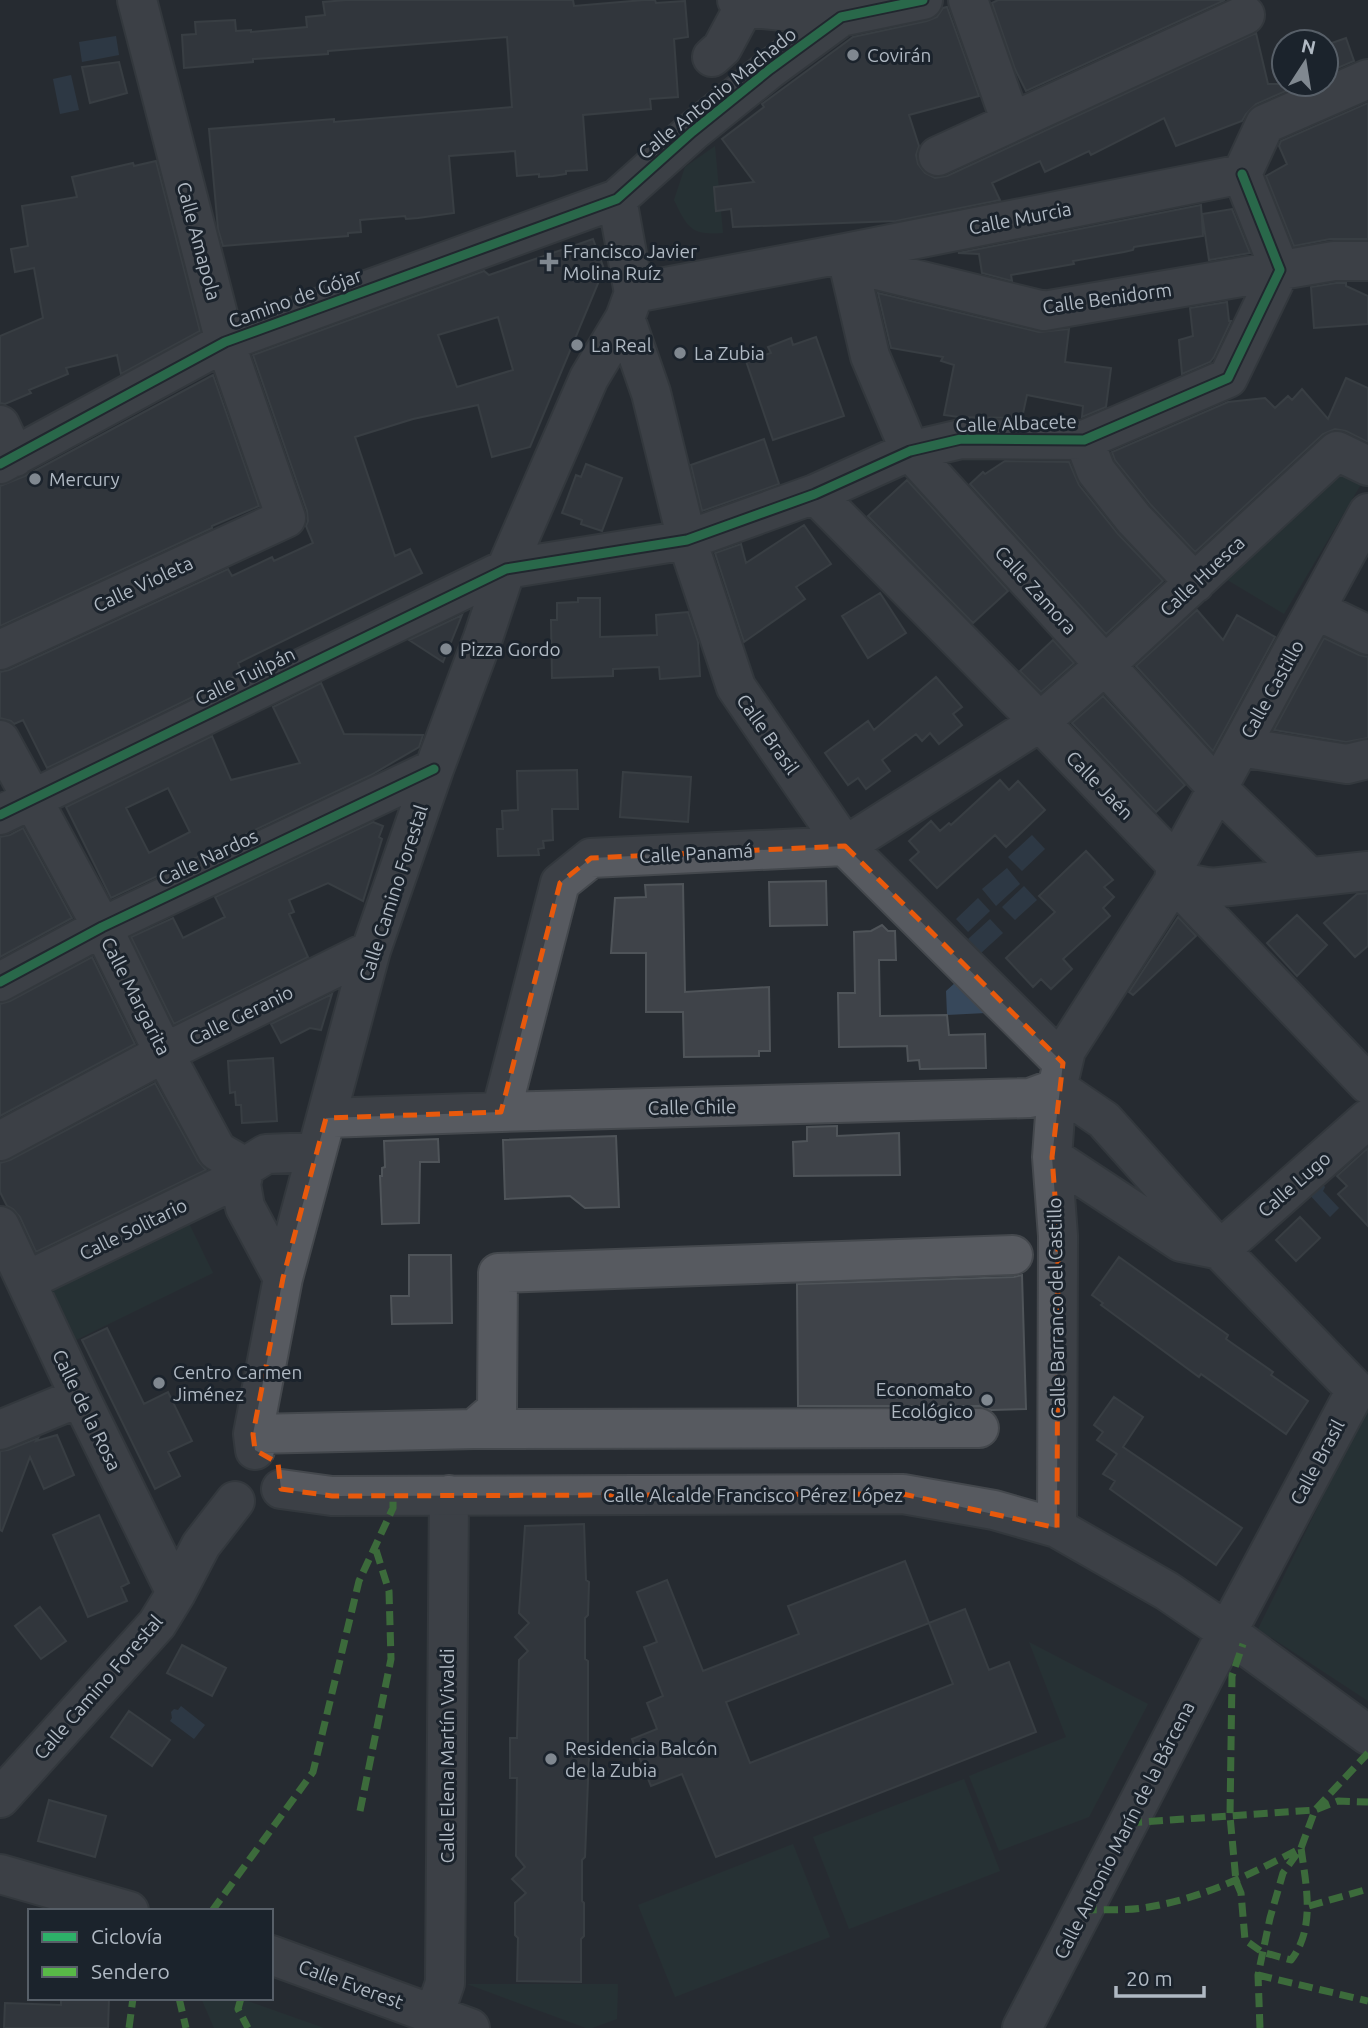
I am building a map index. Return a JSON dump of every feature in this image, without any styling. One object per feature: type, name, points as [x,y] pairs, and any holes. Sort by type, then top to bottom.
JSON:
[{"type":"street","name":"Calle Amapola","points":[[136,0],[225,342],[286,518]]},
{"type":"street","name":"Calle Antonio Machado","points":[[617,199],[691,132],[841,17],[923,0]]},
{"type":"street","points":[[968,0],[1011,122]]},
{"type":"street","points":[[712,57],[722,48],[741,3],[841,17]]},
{"type":"street","points":[[938,156],[1245,15]]},
{"type":"street","points":[[1280,270],[1242,174],[1265,124],[1368,79]]},
{"type":"street","name":"Calle Murcia","points":[[629,306],[1242,174]]},
{"type":"street","name":"Camino de Gójar","points":[[5,448],[225,342],[617,199]]},
{"type":"street","points":[[617,199],[629,306]]},
{"type":"street","name":"Calle Benidorm","points":[[848,258],[1044,311],[1334,261],[1368,261]]},
{"type":"street","name":"Calle Zamora","points":[[848,258],[870,356],[910,451],[1218,789],[1309,877]]},
{"type":"street","name":"Calle Albacete","points":[[506,569],[687,540],[815,494],[910,451],[961,439],[1083,440],[1228,378],[1280,270]]},
{"type":"street","name":"Calle Brasil","points":[[629,306],[687,540],[736,687],[845,846],[1104,1120],[1220,1250],[1362,1390],[1227,1632]]},
{"type":"street","name":"Calle Camino Forestal","points":[[254,1442],[283,1278],[371,950],[506,569],[589,378],[629,306]]},
{"type":"street","points":[[1083,440],[1096,471],[1134,519],[1195,583]]},
{"type":"street","name":"Calle Huesca","points":[[1040,722],[1105,666],[1337,451],[1368,466]]},
{"type":"street","name":"Calle Jaén","points":[[815,494],[1040,722],[1368,1084]]},
{"type":"street","name":"Calle Castillo","points":[[1060,1076],[1066,1050],[1175,873],[1240,747],[1368,513]]},
{"type":"street","name":"Calle Violeta","points":[[0,650],[286,518]]},
{"type":"street","name":"Calle Tuilpán","points":[[16,807],[506,569]]},
{"type":"street","points":[[1316,610],[1368,635]]},
{"type":"street","name":"Calle Panamá","points":[[500,1112],[560,883],[591,858],[845,846],[1040,722]]},
{"type":"street","name":"Calle Margarita","points":[[0,740],[16,807],[102,927],[164,1053],[217,1151],[243,1176]]},
{"type":"street","points":[[1240,747],[1347,764],[1368,759]]},
{"type":"street","name":"Calle Nardos","points":[[0,982],[102,927],[434,769]]},
{"type":"street","points":[[1175,873],[1211,888],[1368,871]]},
{"type":"street","name":"Calle Geranio","points":[[0,1141],[164,1053],[371,950]]},
{"type":"street","name":"Calle Chile","points":[[321,1135],[500,1112],[1030,1098],[1060,1076]]},
{"type":"street","name":"Calle Barranco del Castillo","points":[[1057,1528],[1058,1236],[1052,1157],[1060,1076]]},
{"type":"street","name":"Calle Lugo","points":[[1220,1250],[1368,1119]]},
{"type":"street","points":[[283,1278],[245,1208],[243,1176],[266,1154],[321,1135]]},
{"type":"street","points":[[1052,1157],[1181,1242],[1220,1250]]},
{"type":"street","name":"Calle Solitario","points":[[26,1281],[243,1176]]},
{"type":"street","name":"Calle de la Rosa","points":[[0,1226],[176,1593]]},
{"type":"street","points":[[257,1230],[296,1229]]},
{"type":"street","points":[[474,1429],[496,1409],[498,1273],[1013,1255]]},
{"type":"street","points":[[0,1430],[80,1397]]},
{"type":"street","points":[[254,1442],[278,1463],[283,1480],[276,1497],[261,1507],[235,1501],[226,1486],[227,1468],[238,1454],[247,1450],[254,1442],[474,1429],[979,1429]]},
{"type":"street","name":"Calle Alcalde Francisco Pérez López","points":[[281,1489],[332,1496],[903,1494],[993,1510],[1057,1528],[1167,1591],[1368,1735]]},
{"type":"street","name":"Calle Elena Martín Vivaldi","points":[[434,2015],[445,1983],[449,1495]]},
{"type":"street","name":"Calle Camino Forestal","points":[[0,1798],[157,1624],[201,1545],[235,1501]]},
{"type":"street","name":"Calle Antonio Marín de la Bárcena","points":[[1022,2028],[1227,1632]]},
{"type":"street","points":[[0,1874],[122,1909]]},
{"type":"street","name":"Calle Everest","points":[[273,1956],[470,2028]]},
{"type":"highlighted area","points":[[845,846],[1063,1063],[1052,1157],[1058,1236],[1057,1528],[903,1494],[332,1496],[281,1489],[278,1463],[255,1450],[253,1434],[283,1278],[326,1118],[501,1112],[560,883],[591,858]]},
{"type":"shaded area","points":[[715,146],[723,233],[703,233],[691,228],[674,200],[685,167]]},
{"type":"shaded area","points":[[1339,471],[1363,481],[1284,614],[1219,575]]},
{"type":"shaded area","points":[[186,1217],[213,1273],[74,1341],[47,1285]]},
{"type":"shaded area","points":[[1368,1412],[1368,1701],[1258,1629],[1364,1413]]},
{"type":"shaded area","points":[[1029,1642],[1148,1704],[1089,1817],[999,1851],[969,1776],[1066,1737]]},
{"type":"shaded area","points":[[964,1779],[1000,1871],[849,1929],[813,1837]]},
{"type":"shaded area","points":[[793,1844],[830,1937],[675,1997],[638,1905]]},
{"type":"shaded area","points":[[467,1984],[618,1984],[617,2019],[586,2028]]},
{"type":"shaded area","points":[[202,2000],[245,2000],[324,2028],[214,2028]]},
{"type":"water","points":[[116,36],[119,55],[82,62],[79,42]]},
{"type":"water","points":[[71,75],[79,110],[60,114],[53,79]]},
{"type":"water","points":[[1032,835],[1045,849],[1022,871],[1008,857]]},
{"type":"water","points":[[1007,868],[1020,884],[996,906],[982,889]]},
{"type":"water","points":[[1024,886],[1037,900],[1015,920],[1002,907]]},
{"type":"water","points":[[978,898],[990,911],[968,932],[956,919]]},
{"type":"water","points":[[990,919],[1003,933],[981,953],[968,939]]},
{"type":"water","points":[[956,982],[986,1013],[947,1015],[946,991]]},
{"type":"water","points":[[1320,1181],[1325,1187],[1323,1191],[1339,1208],[1330,1217],[1307,1192]]},
{"type":"water","points":[[181,1706],[205,1725],[194,1739],[170,1721],[171,1712]]},
{"type":"building","points":[[573,0],[574,6],[644,0],[655,0],[656,3],[685,1],[688,37],[674,39],[678,97],[650,99],[651,109],[583,115],[587,170],[566,171],[566,174],[553,176],[517,176],[515,151],[449,156],[454,213],[406,219],[405,216],[360,220],[361,232],[348,233],[348,236],[223,246],[218,229],[209,129],[512,107],[507,37],[328,51],[328,54],[253,59],[253,62],[184,68],[182,35],[196,34],[195,22],[235,20],[236,31],[251,32],[307,27],[306,17],[325,15],[323,2]]},
{"type":"building","points":[[998,0],[1225,0],[1026,91],[1015,69],[992,3]]},
{"type":"building","points":[[947,7],[979,96],[909,115],[919,146],[916,155],[918,164],[925,173],[935,178],[947,176],[1256,33],[1270,84],[1270,98],[1256,104],[1242,121],[1176,146],[1164,118],[1091,155],[1089,151],[1045,172],[1040,161],[992,183],[1000,200],[896,221],[733,227],[731,209],[716,211],[714,187],[754,182],[722,139],[764,107],[762,104],[853,37],[927,21],[937,17],[943,8]]},
{"type":"building","points":[[1346,38],[1354,61],[1340,67],[1340,40]]},
{"type":"building","points":[[119,62],[127,93],[90,103],[82,67]]},
{"type":"building","points":[[1368,103],[1368,239],[1330,239],[1294,246],[1266,176],[1287,164],[1279,146],[1281,141]]},
{"type":"building","points":[[156,161],[200,331],[121,374],[117,355],[66,368],[68,374],[29,390],[31,393],[5,404],[0,403],[0,336],[43,318],[34,268],[15,272],[11,249],[28,246],[22,206],[77,197],[72,177],[133,163],[134,166]]},
{"type":"building","points":[[1201,205],[1203,236],[1134,247],[1133,250],[1073,261],[1074,264],[1011,275],[1012,281],[982,273],[979,254],[958,253]]},
{"type":"building","points":[[1232,209],[1250,253],[1209,260],[1202,214]]},
{"type":"building","points":[[593,239],[604,269],[530,447],[492,457],[478,405],[413,419],[355,437],[395,556],[410,549],[422,573],[238,663],[242,673],[47,768],[23,720],[14,724],[0,718],[0,672],[228,569],[232,576],[272,557],[274,561],[313,543],[306,526],[307,511],[253,355],[484,271],[489,275]],"holes":[[[498,317],[513,370],[457,387],[438,335]]]},
{"type":"building","points":[[1346,283],[1346,286],[1368,296],[1368,324],[1314,328],[1311,287]]},
{"type":"building","points":[[878,293],[1039,332],[1069,329],[1065,362],[1111,368],[1106,407],[1082,417],[1083,406],[1027,395],[1022,418],[944,415],[954,365],[941,361],[943,357],[891,348]]},
{"type":"building","points":[[1227,302],[1231,321],[1214,357],[1210,362],[1182,374],[1179,340],[1193,336],[1190,308]]},
{"type":"building","points":[[816,337],[844,416],[773,440],[746,361],[771,353],[768,347],[791,338],[793,345]]},
{"type":"building","points":[[213,375],[259,506],[0,626],[0,486],[25,476]]},
{"type":"building","points":[[1346,378],[1368,388],[1368,442],[1346,431],[1335,429],[1323,434],[1195,552],[1151,505],[1115,460],[1112,452],[1228,402],[1265,398],[1275,408],[1288,396],[1292,400],[1302,389],[1328,419]]},
{"type":"building","points":[[764,439],[779,484],[702,511],[691,465]]},
{"type":"building","points":[[1005,461],[1069,462],[1079,485],[1118,534],[1163,581],[1106,634],[970,484],[983,472],[985,474]]},
{"type":"building","points":[[586,464],[622,478],[602,531],[581,524],[582,520],[562,513],[576,475],[581,477]]},
{"type":"building","points":[[907,480],[1008,591],[973,623],[868,516]]},
{"type":"building","points":[[804,525],[831,564],[796,587],[805,599],[744,642],[715,553],[741,544],[746,563]]},
{"type":"building","points":[[880,593],[906,633],[868,658],[842,616]]},
{"type":"building","points":[[578,598],[600,598],[600,637],[657,635],[656,615],[688,612],[698,642],[700,676],[660,679],[659,667],[613,669],[613,676],[552,678],[551,620],[557,620],[557,603],[578,602]]},
{"type":"building","points":[[1197,610],[1223,640],[1237,615],[1275,637],[1213,751],[1136,666]]},
{"type":"building","points":[[462,615],[443,662],[409,640]]},
{"type":"building","points":[[1324,638],[1368,657],[1368,738],[1346,742],[1274,730]]},
{"type":"building","points":[[1053,640],[1074,663],[1041,692],[1020,671]]},
{"type":"building","points":[[936,677],[962,707],[953,714],[962,725],[939,744],[930,733],[922,741],[916,734],[882,760],[890,771],[866,789],[858,778],[848,785],[825,753],[868,721],[874,730]]},
{"type":"building","points":[[321,683],[344,734],[423,735],[419,747],[371,775],[111,898],[66,807],[212,736],[231,780],[300,763],[273,707]],"holes":[[[168,788],[190,832],[149,853],[126,808]]]},
{"type":"building","points":[[1103,696],[1185,785],[1156,812],[1072,723]]},
{"type":"building","points":[[577,770],[578,809],[552,809],[553,840],[543,841],[544,848],[538,849],[539,855],[498,856],[497,829],[503,829],[502,811],[518,810],[517,771]]},
{"type":"building","points":[[623,772],[691,777],[688,822],[620,817]]},
{"type":"building","points":[[1000,780],[1009,790],[1018,781],[1045,810],[1006,847],[995,835],[937,888],[910,860],[919,852],[909,841],[931,821],[940,831],[949,823],[951,825]]},
{"type":"building","points":[[373,822],[383,826],[379,837],[382,839],[363,901],[328,883],[289,900],[294,912],[289,914],[308,957],[174,1024],[131,937],[173,918],[183,938],[225,917],[215,897]]},
{"type":"building","points":[[23,828],[72,918],[0,957],[0,837]]},
{"type":"building","points":[[1086,851],[1113,880],[1104,887],[1114,897],[1103,908],[1110,916],[1063,959],[1072,969],[1051,989],[1041,979],[1033,987],[1006,958],[1055,912],[1039,896]]},
{"type":"building","points":[[826,881],[827,925],[770,926],[769,882]]},
{"type":"building","points":[[683,884],[685,992],[769,987],[770,1051],[759,1051],[759,1056],[684,1057],[683,1012],[646,1012],[646,953],[611,953],[615,898],[646,897],[645,885]]},
{"type":"building","points":[[1368,893],[1368,946],[1355,957],[1324,923],[1357,894]]},
{"type":"building","points":[[1297,915],[1327,945],[1297,976],[1267,943]]},
{"type":"building","points":[[1178,917],[1196,936],[1133,995],[1129,992]]},
{"type":"building","points":[[882,925],[888,931],[895,931],[896,960],[879,960],[880,1016],[947,1015],[949,1035],[985,1034],[986,1068],[920,1069],[919,1060],[908,1061],[907,1046],[839,1047],[838,993],[855,993],[854,932],[871,931]]},
{"type":"building","points":[[92,957],[135,1044],[0,1116],[0,1004]]},
{"type":"building","points":[[332,994],[321,1030],[310,1028],[281,1043],[271,1024]]},
{"type":"building","points":[[273,1058],[277,1121],[242,1123],[241,1105],[236,1105],[235,1092],[230,1093],[228,1061]]},
{"type":"building","points":[[155,1083],[198,1161],[206,1170],[36,1252],[20,1217],[7,1206],[0,1192],[0,1163]]},
{"type":"building","points":[[837,1126],[837,1136],[899,1133],[900,1175],[794,1176],[793,1142],[807,1141],[807,1127]]},
{"type":"building","points":[[616,1136],[619,1207],[585,1208],[570,1196],[505,1199],[503,1140]]},
{"type":"building","points":[[438,1139],[439,1162],[420,1162],[419,1223],[382,1224],[380,1176],[382,1168],[385,1167],[384,1141]]},
{"type":"building","points":[[1368,1148],[1368,1226],[1338,1194],[1347,1186],[1337,1176]]},
{"type":"building","points":[[1300,1217],[1320,1238],[1296,1261],[1276,1240]]},
{"type":"building","points":[[409,1255],[451,1255],[452,1323],[392,1324],[391,1296],[409,1296]]},
{"type":"building","points":[[1119,1257],[1228,1335],[1226,1339],[1308,1401],[1286,1434],[1201,1374],[1199,1377],[1101,1305],[1103,1303],[1092,1295]]},
{"type":"building","points":[[1022,1275],[1026,1409],[991,1410],[979,1406],[798,1406],[797,1284]]},
{"type":"building","points":[[107,1328],[144,1404],[168,1392],[192,1441],[168,1452],[180,1476],[155,1489],[82,1340]]},
{"type":"building","points":[[1114,1397],[1143,1417],[1123,1447],[1242,1528],[1216,1565],[1110,1489],[1115,1481],[1103,1474],[1117,1454],[1097,1440],[1103,1432],[1094,1425]]},
{"type":"building","points":[[57,1435],[74,1475],[44,1489],[30,1457],[2,1531],[0,1530],[0,1451],[38,1438],[36,1441]]},
{"type":"building","points":[[99,1515],[129,1583],[121,1587],[127,1601],[88,1617],[53,1535]]},
{"type":"building","name":"Residencia Balcón de la Zubia","points":[[584,1524],[586,1580],[589,1582],[588,1615],[585,1618],[585,1659],[588,1661],[589,1755],[585,1857],[582,1860],[584,1936],[581,1939],[581,1982],[517,1981],[518,1938],[515,1935],[515,1903],[526,1893],[512,1879],[525,1867],[516,1856],[517,1778],[510,1778],[510,1738],[517,1738],[519,1660],[528,1651],[515,1637],[529,1623],[519,1613],[525,1526]]},
{"type":"building","points":[[905,1561],[929,1623],[965,1609],[989,1670],[1009,1662],[1036,1732],[716,1857],[682,1774],[651,1786],[632,1739],[657,1729],[647,1703],[663,1696],[644,1647],[657,1642],[637,1592],[667,1580],[703,1671],[799,1634],[788,1606]],"holes":[[[929,1623],[953,1684],[750,1763],[726,1702]]]},
{"type":"building","points":[[40,1607],[66,1641],[41,1659],[15,1626]]},
{"type":"building","points":[[182,1645],[226,1668],[212,1696],[167,1673]]},
{"type":"building","points":[[129,1711],[170,1740],[152,1766],[111,1737]]},
{"type":"building","points":[[49,1800],[106,1816],[95,1857],[38,1841]]},
{"type":"building","points":[[61,2000],[109,2000],[108,2028],[4,2028],[5,2003],[61,2005]]},
{"type":"marked path","points":[[213,1909],[313,1772],[359,1581],[393,1508],[393,1496]]},
{"type":"marked path","points":[[360,1811],[391,1659],[389,1591],[375,1547]]},
{"type":"marked path","points":[[1083,1910],[1136,1909],[1185,1899],[1225,1885],[1244,1876],[1301,1848],[1307,1906],[1304,1934],[1299,1948],[1291,1960],[1262,1952],[1245,1940],[1241,1893],[1236,1881],[1230,1816],[1232,1676],[1243,1644]]},
{"type":"marked path","points":[[1128,1823],[1315,1810],[1368,1753]]},
{"type":"marked path","points":[[1260,2028],[1258,1975],[1283,1873],[1301,1848],[1315,1810],[1338,1801],[1368,1802]]},
{"type":"marked path","points":[[1309,1906],[1368,1889]]},
{"type":"marked path","points":[[1258,1975],[1368,2001]]},
{"type":"marked path","points":[[129,2028],[133,2000]]},
{"type":"marked path","points":[[179,2000],[186,2028]]},
{"type":"marked path","points":[[240,2000],[238,2009],[248,2028]]},
{"type":"cycle path","points":[[0,464],[225,342],[617,199],[692,132],[770,69],[841,17],[923,0]]},
{"type":"cycle path","points":[[0,815],[506,569],[687,540],[815,494],[910,451],[961,439],[1084,440],[1228,378],[1280,270],[1242,174]]},
{"type":"cycle path","points":[[0,982],[102,927],[434,769]]},
{"type":"place","name":"Covirán","points":[[853,55]]},
{"type":"place","name":"Francisco Javier Molina Ruíz","points":[[549,262]]},
{"type":"place","name":"La Real","points":[[577,345]]},
{"type":"place","name":"La Zubia","points":[[680,353]]},
{"type":"place","name":"Mercury","points":[[35,479]]},
{"type":"place","name":"Pizza Gordo","points":[[446,649]]},
{"type":"place","name":"Centro Carmen Jiménez","points":[[159,1383]]},
{"type":"place","name":"Economato Ecológico","points":[[987,1400]]},
{"type":"place","name":"Residencia Balcón de la Zubia","points":[[551,1759]]}]
